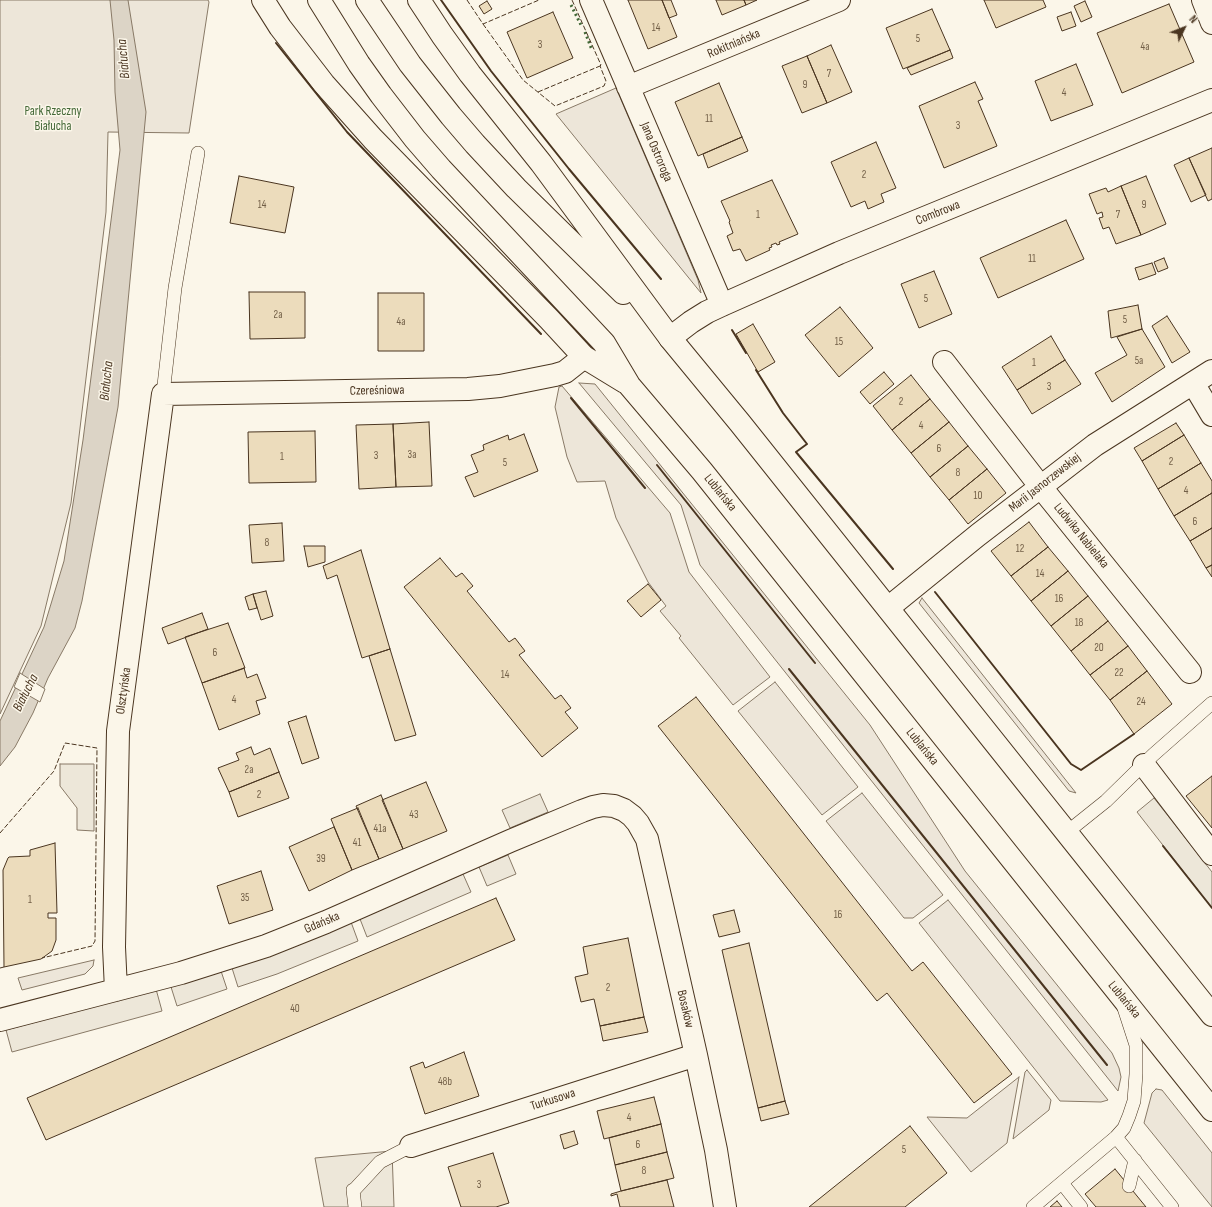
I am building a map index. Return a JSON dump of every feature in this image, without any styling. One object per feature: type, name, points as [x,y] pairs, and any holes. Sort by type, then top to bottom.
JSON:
[{"type":"street","points":[[263,0],[280,26],[324,84],[372,139],[549,319],[584,357],[629,385]]},
{"type":"street","points":[[319,0],[359,64],[415,139],[446,175],[604,343],[629,385]]},
{"type":"street","points":[[367,0],[410,64],[475,144],[516,188],[670,338]]},
{"type":"street","points":[[419,0],[458,57],[541,163],[670,338],[740,423],[1212,1015]]},
{"type":"street","name":"Jana Ostroroga","points":[[591,0],[722,305]]},
{"type":"street","name":"Rokitniańska","points":[[628,87],[839,0]]},
{"type":"street","points":[[1203,0],[1212,22]]},
{"type":"street","name":"Combrowa","points":[[670,338],[707,312],[839,253],[1212,100]]},
{"type":"street","name":"Czereśniowa","points":[[163,394],[468,389],[500,386],[555,375],[565,372],[584,357]]},
{"type":"street","name":"Ludwika Nabielaka","points":[[944,362],[1040,486],[1190,672]]},
{"type":"street","name":"Marii Jasnorzewskiej","points":[[888,608],[1040,486],[1095,445],[1212,371]]},
{"type":"street","points":[[1193,383],[1212,415]]},
{"type":"street","name":"Lublańska","points":[[629,385],[707,477],[1212,1110]]},
{"type":"street","name":"Olsztyńska","points":[[116,990],[114,947],[118,731],[163,394]]},
{"type":"street","points":[[1144,765],[1212,854]]},
{"type":"street","name":"Gdańska","points":[[0,1020],[181,973],[266,946],[326,922],[510,841],[593,807],[603,805],[614,806],[632,816]]},
{"type":"street","name":"Bosaków","points":[[632,816],[638,823],[647,839],[696,1055],[716,1150],[725,1207]]},
{"type":"street","name":"Turkusowa","points":[[411,1146],[696,1055]]},
{"type":"lane","points":[[163,394],[175,288],[198,153]]},
{"type":"lane","points":[[1066,833],[1106,801],[1212,703]]},
{"type":"lane","points":[[1033,1207],[1116,1137],[1124,1128],[1129,1116],[1134,1101],[1136,1045],[1127,1014],[1115,989]]},
{"type":"lane","points":[[1116,1137],[1135,1160],[1160,1201],[1172,1207]]},
{"type":"lane","points":[[355,1207],[353,1190],[380,1162],[411,1146]]},
{"type":"lane","points":[[1129,1186],[1135,1160]]},
{"type":"lane","points":[[1062,1183],[1075,1205]]},
{"type":"green space","name":"Park Rzeczny Białucha","points":[[0,0],[208,0],[209,2],[189,133],[108,132],[106,212],[71,503],[41,626],[0,714]]},
{"type":"green space","points":[[616,88],[698,280],[701,293],[556,114]]},
{"type":"green space","points":[[579,383],[595,384],[870,725],[965,871],[1112,1053],[1119,1068],[1121,1077],[1118,1091],[700,565],[681,505]]},
{"type":"green space","points":[[562,386],[670,513],[689,572],[770,677],[733,705],[679,638],[681,636],[660,611],[666,606],[648,582],[616,518],[605,481],[577,482],[567,457],[555,407],[559,387]]},
{"type":"green space","points":[[922,598],[1076,793],[1069,791],[919,603]]},
{"type":"green space","points":[[775,682],[858,787],[822,815],[738,711]]},
{"type":"green space","points":[[862,793],[943,895],[913,918],[904,918],[826,821]]},
{"type":"green space","points":[[948,900],[1108,1100],[1101,1102],[1060,1101],[919,923]]},
{"type":"green space","points":[[94,960],[93,966],[85,974],[22,990],[18,978]]},
{"type":"green space","points":[[1027,1070],[1051,1100],[1049,1110],[1013,1139],[1025,1072]]},
{"type":"green space","points":[[1019,1077],[1007,1143],[971,1172],[927,1117],[967,1118]]},
{"type":"green space","points":[[1156,1089],[1162,1090],[1212,1153],[1212,1207],[1144,1123],[1152,1093]]},
{"type":"shaded area","points":[[60,764],[94,764],[94,831],[77,830],[77,808],[60,786]]},
{"type":"shaded area","points":[[540,794],[548,812],[510,828],[502,810]]},
{"type":"shaded area","points":[[1154,798],[1212,872],[1212,908],[1137,812]]},
{"type":"shaded area","points":[[508,855],[516,874],[487,886],[479,867]]},
{"type":"shaded area","points":[[463,874],[471,892],[367,937],[360,919]]},
{"type":"shaded area","points":[[351,922],[358,941],[277,974],[238,987],[232,968]]},
{"type":"shaded area","points":[[221,971],[227,989],[177,1006],[171,987]]},
{"type":"shaded area","points":[[156,989],[162,1011],[12,1052],[6,1030]]},
{"type":"shaded area","points":[[392,1151],[394,1207],[324,1207],[315,1158]]},
{"type":"water","name":"Białucha","points":[[110,0],[128,0],[146,112],[118,407],[82,601],[75,628],[48,678],[33,713],[15,747],[0,766],[0,721],[44,627],[64,561],[83,440],[120,150],[115,92],[114,40]]},
{"type":"pier","points":[[20,673],[45,689],[40,702],[14,687]]},
{"type":"building","points":[[628,0],[662,0],[677,37],[648,49]]},
{"type":"building","points":[[662,0],[671,0],[677,15],[669,18]]},
{"type":"building","points":[[716,0],[744,0],[746,5],[722,15]]},
{"type":"building","points":[[744,0],[757,0],[746,5]]},
{"type":"building","points":[[984,0],[1043,0],[1046,7],[996,28]]},
{"type":"building","points":[[487,1],[492,9],[484,14],[479,6]]},
{"type":"building","points":[[1085,1],[1092,17],[1081,22],[1074,6]]},
{"type":"building","points":[[1169,4],[1194,62],[1122,93],[1097,33]]},
{"type":"building","points":[[932,9],[950,50],[903,69],[886,28]]},
{"type":"building","points":[[553,12],[573,58],[527,78],[507,32]]},
{"type":"building","points":[[1071,12],[1076,26],[1062,31],[1057,17]]},
{"type":"building","points":[[831,45],[852,92],[827,103],[807,56]]},
{"type":"building","points":[[950,50],[953,58],[911,75],[907,68]]},
{"type":"building","points":[[807,56],[827,103],[802,113],[782,66]]},
{"type":"building","points":[[1076,64],[1093,105],[1051,121],[1035,81]]},
{"type":"building","points":[[975,82],[983,99],[978,101],[997,146],[944,168],[919,106]]},
{"type":"building","points":[[719,83],[742,137],[698,156],[675,102]]},
{"type":"building","points":[[742,137],[748,151],[708,168],[703,154]]},
{"type":"building","points":[[876,142],[896,188],[881,194],[884,202],[868,209],[865,201],[851,207],[831,162]]},
{"type":"building","points":[[1212,148],[1212,199],[1208,201],[1189,158]]},
{"type":"building","points":[[1189,158],[1206,195],[1191,202],[1174,165]]},
{"type":"building","points":[[239,176],[294,187],[285,233],[230,223]]},
{"type":"building","points":[[1146,176],[1166,224],[1141,235],[1121,186]]},
{"type":"building","points":[[772,180],[798,234],[779,242],[780,244],[777,245],[776,243],[771,245],[772,247],[769,248],[770,250],[746,261],[740,249],[733,251],[727,236],[733,233],[729,222],[730,221],[721,201]]},
{"type":"building","points":[[1121,186],[1141,235],[1116,244],[1109,227],[1103,229],[1099,218],[1103,217],[1102,212],[1097,214],[1089,194],[1106,188],[1108,192]]},
{"type":"building","points":[[1066,220],[1084,259],[998,298],[980,258]]},
{"type":"building","points":[[1164,258],[1168,268],[1158,272],[1154,262]]},
{"type":"building","points":[[1152,263],[1156,274],[1139,280],[1135,268]]},
{"type":"building","points":[[934,271],[952,314],[919,328],[901,284]]},
{"type":"building","points":[[249,292],[305,292],[305,338],[250,339]]},
{"type":"building","points":[[378,293],[424,293],[424,351],[378,351]]},
{"type":"building","points":[[1138,305],[1142,329],[1111,338],[1108,311]]},
{"type":"building","points":[[840,307],[873,348],[839,377],[805,335]]},
{"type":"building","points":[[1167,316],[1190,352],[1172,363],[1152,326]]},
{"type":"building","points":[[753,324],[775,362],[758,372],[736,334]]},
{"type":"building","points":[[1142,329],[1165,367],[1112,402],[1095,373],[1127,355],[1117,337]]},
{"type":"building","points":[[1051,336],[1065,360],[1017,390],[1002,367]]},
{"type":"building","points":[[1065,360],[1081,384],[1032,414],[1017,390]]},
{"type":"building","points":[[884,372],[894,384],[870,404],[860,392]]},
{"type":"building","points":[[911,375],[930,399],[892,430],[873,406]]},
{"type":"building","points":[[930,399],[949,422],[911,453],[892,430]]},
{"type":"building","points":[[429,422],[432,486],[396,487],[393,424]]},
{"type":"building","points":[[949,422],[968,446],[930,477],[911,453]]},
{"type":"building","points":[[1176,423],[1184,435],[1142,461],[1134,448]]},
{"type":"building","points":[[393,424],[396,487],[359,489],[356,425]]},
{"type":"building","points":[[315,431],[316,482],[249,483],[248,432]]},
{"type":"building","points":[[524,434],[538,471],[474,497],[465,477],[478,472],[471,455],[484,450],[483,445],[508,435],[509,440]]},
{"type":"building","points":[[1184,435],[1201,463],[1158,489],[1142,461]]},
{"type":"building","points":[[968,446],[987,469],[949,500],[930,477]]},
{"type":"building","points":[[1201,463],[1212,481],[1212,493],[1174,516],[1158,489]]},
{"type":"building","points":[[987,469],[1006,493],[968,524],[949,500]]},
{"type":"building","points":[[1212,493],[1212,528],[1190,541],[1174,516]]},
{"type":"building","points":[[1029,522],[1048,547],[1011,576],[991,551]]},
{"type":"building","points":[[282,523],[284,561],[252,563],[249,525]]},
{"type":"building","points":[[1212,528],[1212,565],[1206,568],[1190,541]]},
{"type":"building","points":[[304,546],[325,546],[325,562],[308,567]]},
{"type":"building","points":[[1048,547],[1068,571],[1031,601],[1011,576]]},
{"type":"building","points":[[361,550],[390,649],[362,658],[337,575],[327,579],[323,566]]},
{"type":"building","points":[[440,558],[456,577],[462,573],[473,586],[467,591],[509,642],[515,638],[525,651],[519,655],[555,699],[561,695],[571,708],[565,712],[578,728],[542,757],[404,587]]},
{"type":"building","points":[[1212,565],[1212,577],[1206,568]]},
{"type":"building","points":[[1068,571],[1088,596],[1051,626],[1031,601]]},
{"type":"building","points":[[648,584],[661,600],[641,617],[627,601]]},
{"type":"building","points":[[266,591],[273,616],[261,620],[253,594]]},
{"type":"building","points":[[253,594],[257,608],[249,610],[245,597]]},
{"type":"building","points":[[1088,596],[1108,621],[1071,651],[1051,626]]},
{"type":"building","points":[[202,613],[208,629],[168,644],[162,628]]},
{"type":"building","points":[[1108,621],[1128,646],[1090,675],[1071,651]]},
{"type":"building","points":[[228,623],[245,668],[202,683],[185,637]]},
{"type":"building","points":[[1128,646],[1147,671],[1110,700],[1090,675]]},
{"type":"building","points":[[390,649],[416,735],[395,741],[369,656]]},
{"type":"building","points":[[244,668],[247,678],[257,674],[266,698],[256,701],[260,714],[219,730],[202,683]]},
{"type":"building","points":[[1147,671],[1172,704],[1134,734],[1110,700]]},
{"type":"building","points":[[696,697],[912,971],[923,962],[1012,1074],[974,1103],[887,993],[877,1001],[658,726]]},
{"type":"building","points":[[306,716],[319,758],[302,764],[288,722]]},
{"type":"building","points":[[251,747],[254,755],[270,748],[279,772],[229,792],[218,768],[239,760],[236,753]]},
{"type":"building","points":[[279,772],[289,798],[238,817],[229,792]]},
{"type":"building","points":[[1212,776],[1212,828],[1186,796]]},
{"type":"building","points":[[426,782],[447,831],[403,849],[382,800]]},
{"type":"building","points":[[381,795],[403,849],[379,859],[356,806]]},
{"type":"building","points":[[358,808],[379,859],[352,870],[331,819]]},
{"type":"building","points":[[334,827],[352,870],[309,891],[289,847]]},
{"type":"building","points":[[55,843],[57,913],[48,913],[48,918],[56,918],[56,940],[52,951],[41,959],[4,967],[3,870],[9,857],[30,856],[30,850]]},
{"type":"building","points":[[261,871],[273,910],[229,924],[217,886]]},
{"type":"building","points":[[496,898],[515,940],[46,1140],[27,1098]]},
{"type":"building","points":[[734,910],[740,932],[719,937],[713,915]]},
{"type":"building","points":[[628,938],[644,1017],[600,1026],[594,999],[581,1002],[575,977],[588,974],[583,947]]},
{"type":"building","points":[[749,943],[785,1101],[758,1108],[722,950]]},
{"type":"building","points":[[644,1017],[648,1032],[603,1041],[600,1026]]},
{"type":"building","points":[[464,1052],[479,1096],[425,1114],[410,1067],[423,1062],[425,1068]]},
{"type":"building","points":[[654,1097],[661,1124],[604,1139],[597,1111]]},
{"type":"building","points":[[785,1101],[789,1114],[761,1121],[758,1108]]},
{"type":"building","points":[[661,1124],[667,1152],[615,1165],[609,1138]]},
{"type":"building","points":[[910,1126],[947,1173],[905,1207],[809,1207]]},
{"type":"building","points":[[574,1131],[578,1144],[564,1149],[560,1135]]},
{"type":"building","points":[[667,1152],[674,1178],[621,1191],[615,1165]]},
{"type":"building","points":[[493,1153],[509,1203],[496,1207],[461,1207],[448,1167]]},
{"type":"building","points":[[1115,1169],[1146,1207],[1096,1207],[1085,1194]]},
{"type":"building","points":[[667,1180],[674,1207],[620,1207],[617,1194],[611,1196],[611,1194],[621,1191]]},
{"type":"building","points":[[1057,1201],[1062,1207],[1050,1207]]},
{"type":"hedge","points":[[571,5],[581,25]]},
{"type":"hedge","points":[[585,32],[592,50]]},
{"type":"fence","points":[[467,0],[483,24],[539,0]]},
{"type":"fence","points":[[483,24],[523,80],[555,106],[604,86],[606,81],[600,66],[601,65],[572,0]]},
{"type":"fence","points":[[538,92],[600,66]]},
{"type":"fence","points":[[0,833],[54,771],[65,743],[97,748],[95,941],[92,946],[42,958]]},
{"type":"fence","points":[[0,968],[4,967]]},
{"type":"wall","points":[[441,0],[491,71],[569,169],[661,279]]},
{"type":"wall","points":[[276,43],[347,132],[541,334]]},
{"type":"wall","points":[[732,330],[746,353]]},
{"type":"wall","points":[[756,370],[783,413],[807,444],[796,452],[893,569]]},
{"type":"wall","points":[[571,398],[645,488]]},
{"type":"wall","points":[[657,465],[815,663]]},
{"type":"wall","points":[[935,592],[1071,764],[1081,770],[1134,734]]},
{"type":"wall","points":[[789,669],[1107,1065]]},
{"type":"wall","points":[[1163,846],[1212,908]]}]
